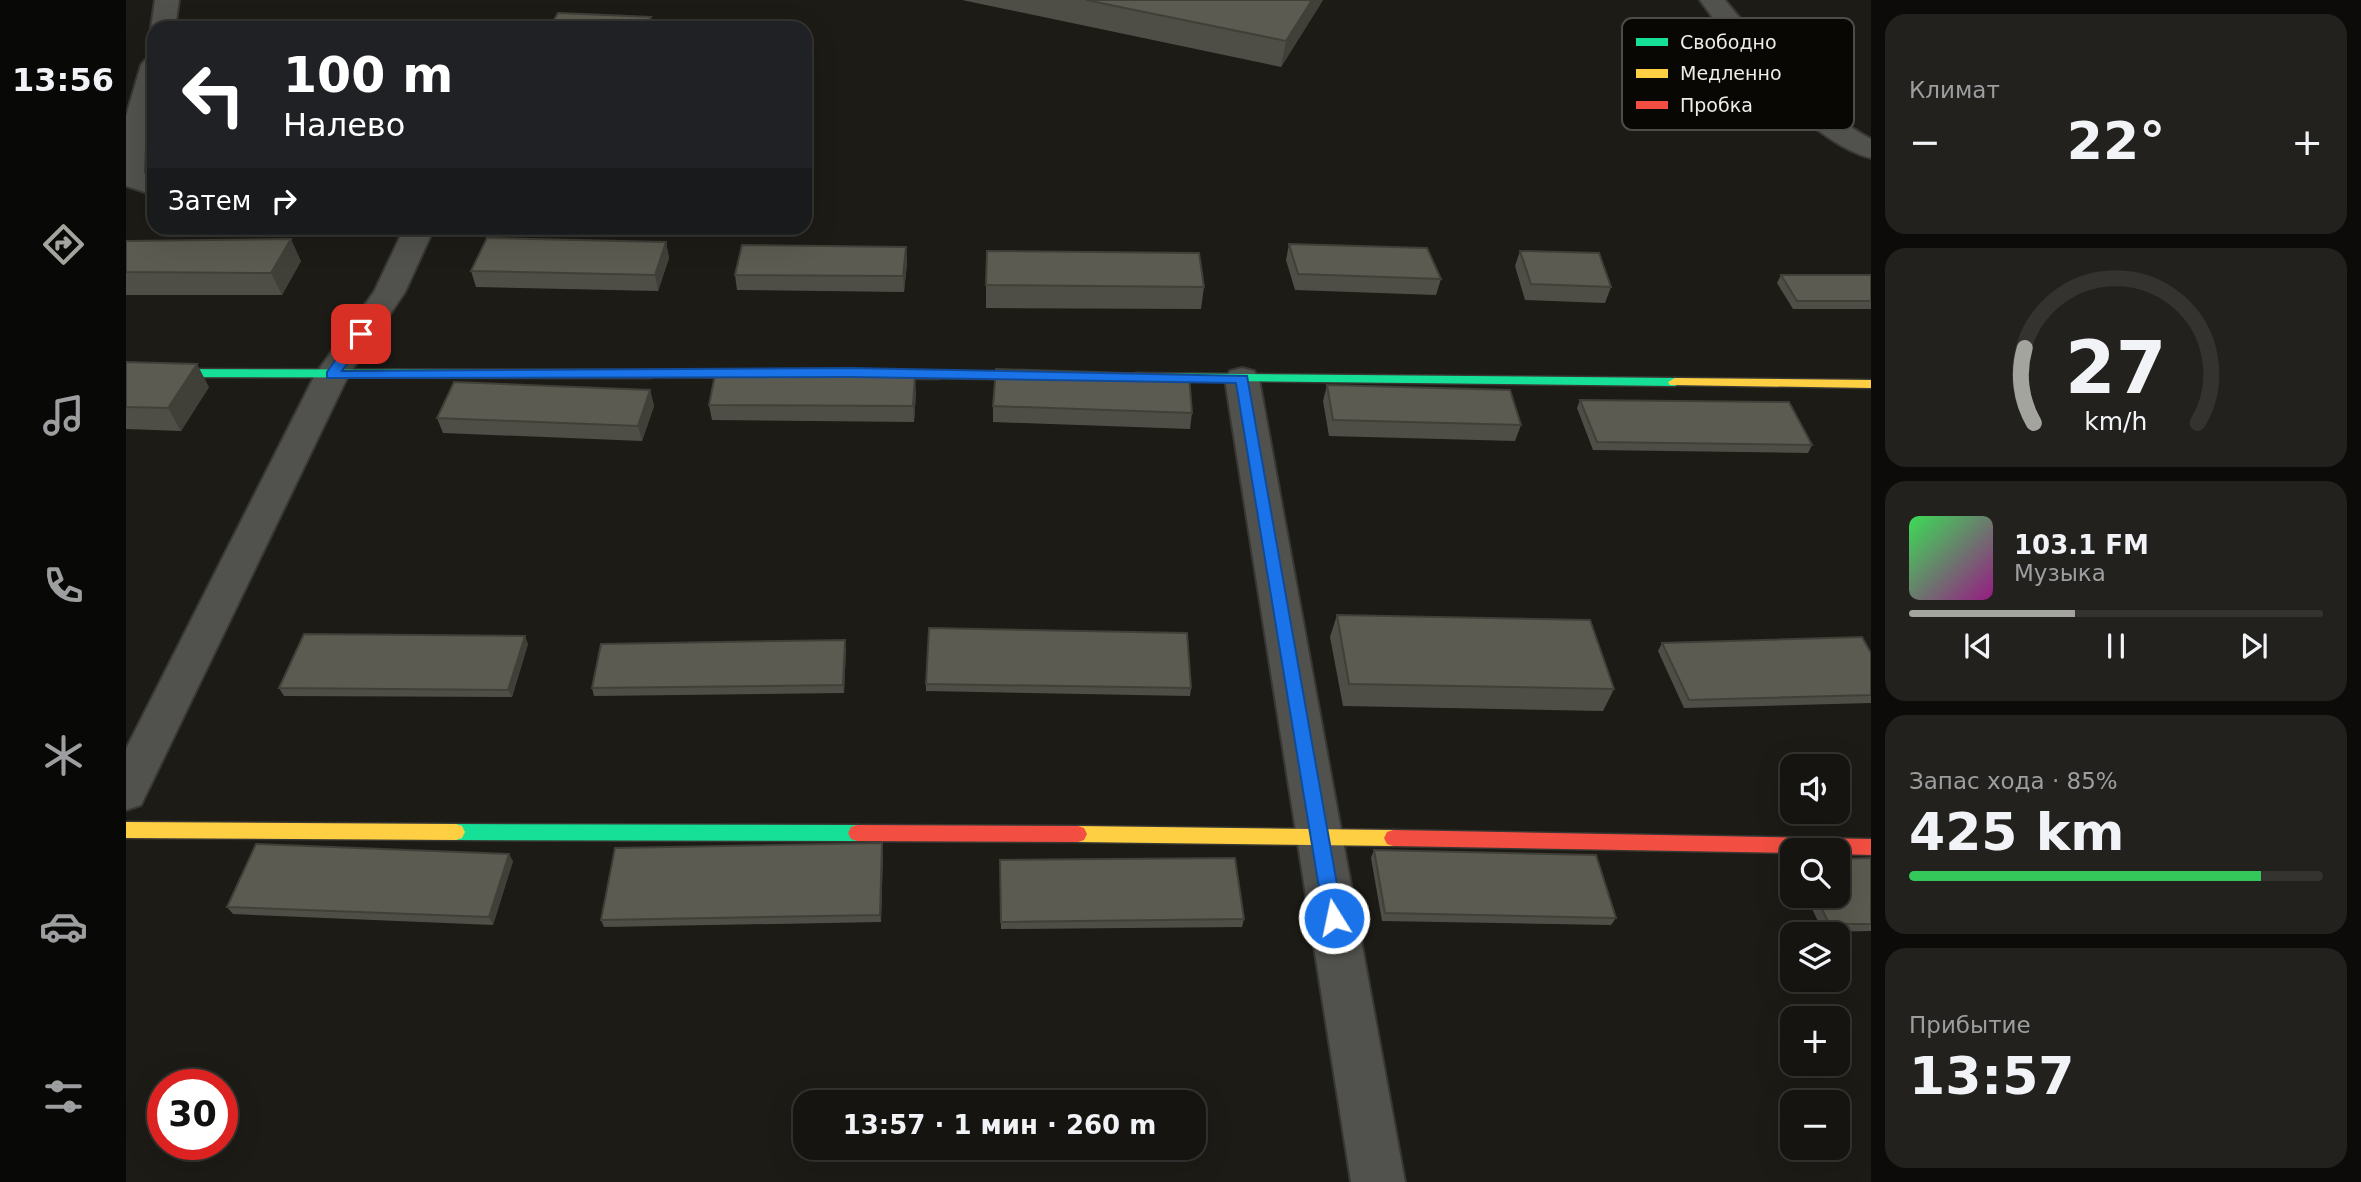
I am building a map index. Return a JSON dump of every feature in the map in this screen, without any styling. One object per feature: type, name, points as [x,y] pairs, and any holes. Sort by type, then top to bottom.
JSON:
[{"type":"street","points":[[164,21],[167,0]]},
{"type":"street","points":[[1712,0],[1727,18]]},
{"type":"street","points":[[147,90],[131,146],[130,178],[147,184]]},
{"type":"street","points":[[1835,130],[1846,139],[1871,150]]},
{"type":"street","points":[[126,792],[332,375],[389,292],[416,235]]},
{"type":"street","points":[[126,373],[851,373],[1060,376]]},
{"type":"street","points":[[1116,377],[1871,384]]},
{"type":"street","points":[[1242,379],[1378,1182]]},
{"type":"street","points":[[126,830],[1212,835],[1871,847]]},
{"type":"building","points":[[1086,0],[1312,0],[1286,41]]},
{"type":"building","points":[[558,13],[651,17],[649,21],[553,21]]},
{"type":"building","points":[[487,238],[666,242],[655,275],[471,271]]},
{"type":"building","points":[[291,239],[271,273],[126,272],[126,241]]},
{"type":"building","points":[[1289,244],[1427,248],[1441,279],[1298,274]]},
{"type":"building","points":[[742,245],[906,247],[903,276],[735,275]]},
{"type":"building","points":[[987,251],[1199,253],[1204,287],[986,285]]},
{"type":"building","points":[[1520,251],[1599,253],[1611,287],[1531,284]]},
{"type":"building","points":[[1781,275],[1871,275],[1871,301],[1797,301]]},
{"type":"building","points":[[126,362],[197,364],[168,408],[126,407]]},
{"type":"building","points":[[996,369],[1189,375],[1192,413],[993,406]]},
{"type":"building","points":[[715,375],[915,376],[913,406],[709,405]]},
{"type":"building","points":[[454,382],[650,390],[638,426],[437,418]]},
{"type":"building","points":[[1327,385],[1510,390],[1521,425],[1333,420]]},
{"type":"building","points":[[1580,400],[1789,402],[1812,445],[1597,442]]},
{"type":"building","points":[[1337,615],[1590,620],[1614,689],[1349,684]]},
{"type":"building","points":[[929,628],[1187,633],[1191,688],[926,684]]},
{"type":"building","points":[[304,634],[525,636],[508,690],[279,688]]},
{"type":"building","points":[[1862,637],[1871,653],[1871,695],[1689,700],[1662,643]]},
{"type":"building","points":[[845,640],[843,685],[592,688],[601,644]]},
{"type":"building","points":[[882,843],[880,915],[601,920],[615,848]]},
{"type":"building","points":[[256,844],[509,854],[489,917],[227,907]]},
{"type":"building","points":[[1374,850],[1596,855],[1616,918],[1385,913]]},
{"type":"building","points":[[1235,858],[1244,919],[1001,922],[1000,860]]},
{"type":"building","points":[[1871,858],[1871,924],[1828,922],[1822,908],[1850,908],[1850,859]]},
{"type":"traffic: fast","points":[[126,373],[651,374]]},
{"type":"traffic: fast","points":[[939,375],[1048,376]]},
{"type":"traffic: fast","points":[[1136,377],[1675,382]]},
{"type":"traffic: fast","points":[[456,832],[857,833]]},
{"type":"traffic: slow","points":[[1675,382],[1871,384]]},
{"type":"traffic: slow","points":[[126,830],[456,832]]},
{"type":"traffic: slow","points":[[1078,834],[1393,838]]},
{"type":"traffic: jam","points":[[651,374],[939,375]]},
{"type":"traffic: jam","points":[[857,833],[1078,834]]},
{"type":"traffic: jam","points":[[1393,838],[1871,847]]},
{"type":"route","points":[[361,334],[332,375],[851,373],[1242,379],[1334,918]]}]
